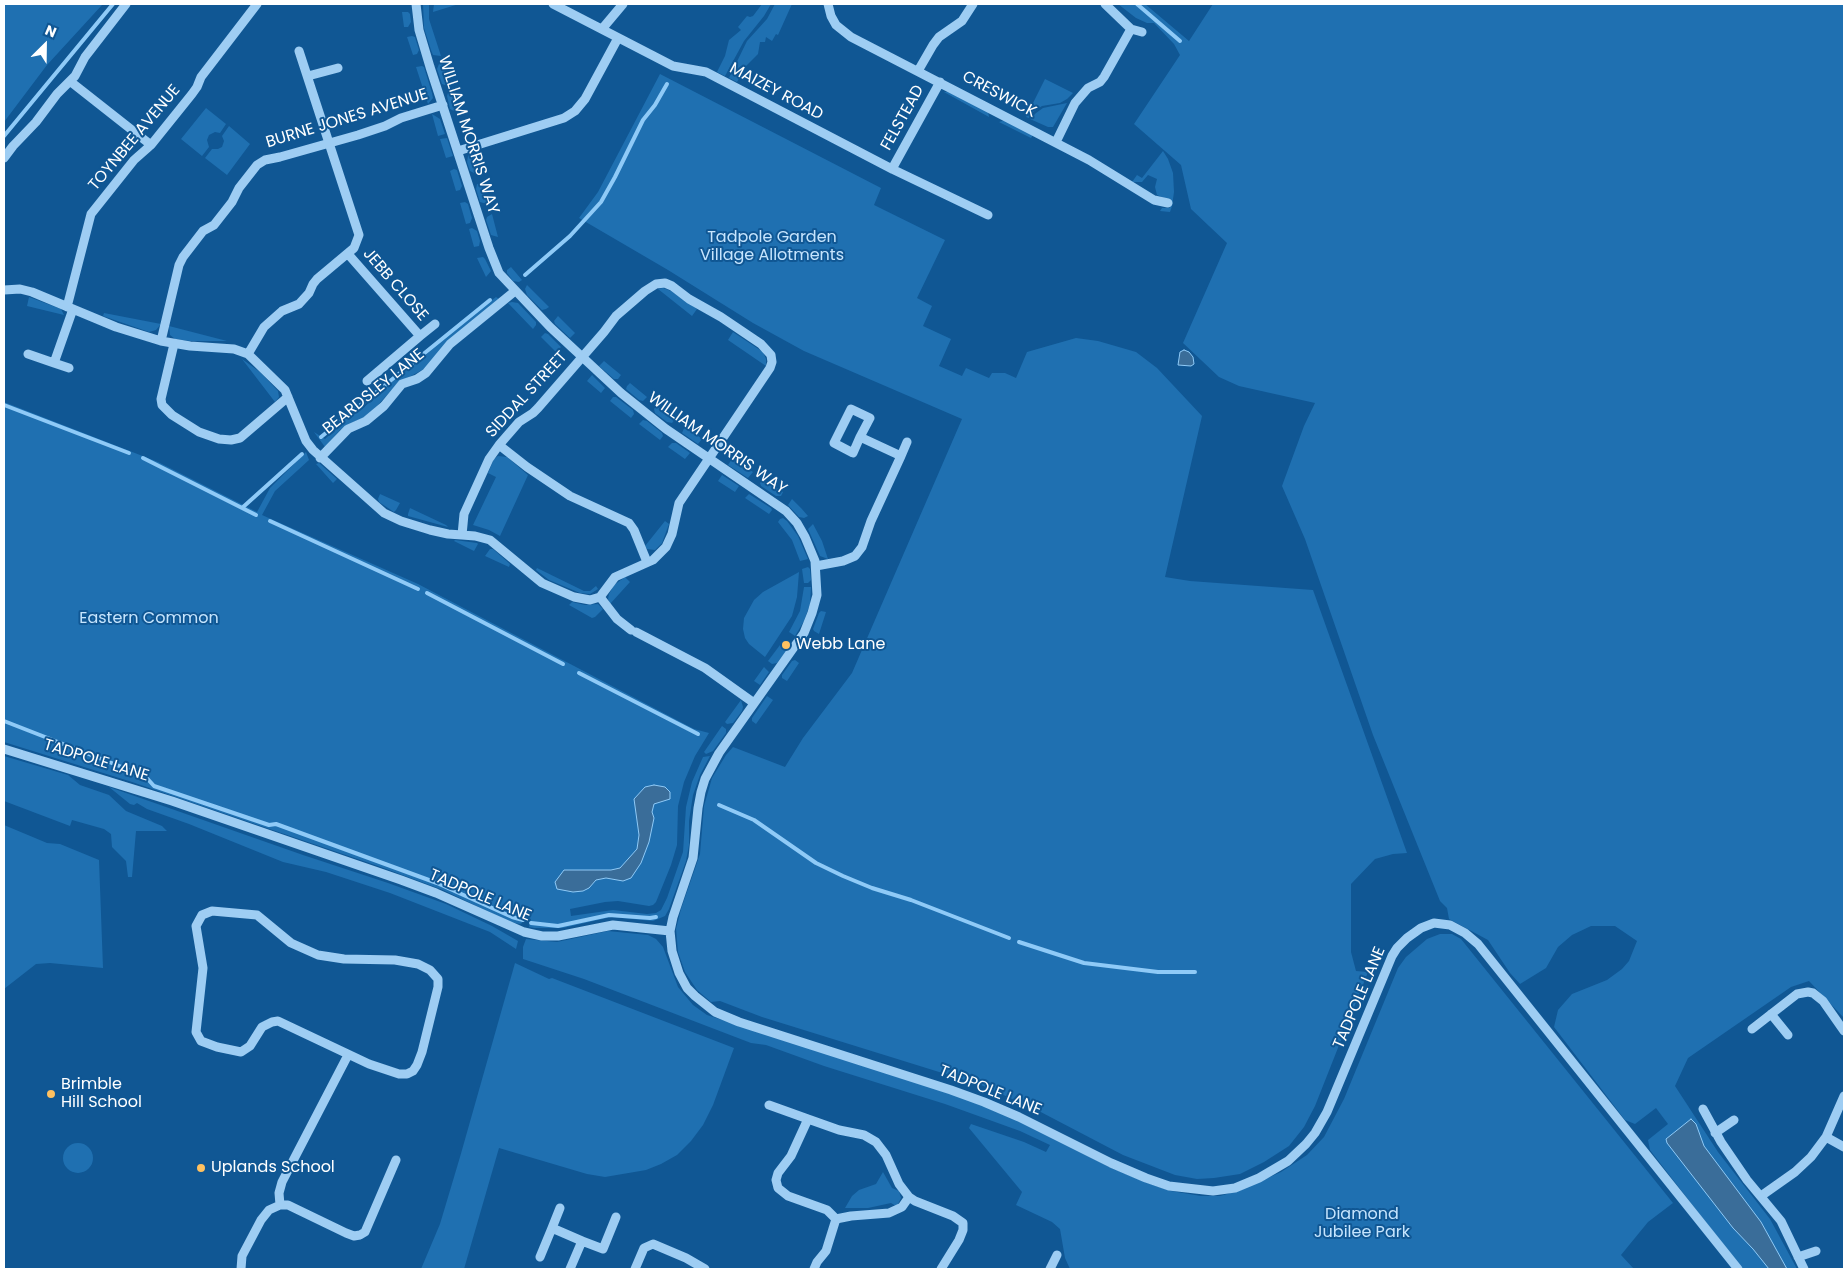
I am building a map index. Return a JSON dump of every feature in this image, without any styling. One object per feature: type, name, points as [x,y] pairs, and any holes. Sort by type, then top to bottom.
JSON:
[{"type":"street","points":[[4,158],[36,122],[57,94],[71,82],[85,58],[126,4]]},
{"type":"street","name":"TOYNBEE AVENUE","points":[[54,363],[70,308],[91,214],[134,160],[151,145],[192,94],[201,77],[257,4]]},
{"type":"street","name":"WILLIAM MORRIS WAY","points":[[416,4],[419,30],[473,200],[499,273],[582,358],[641,410],[786,511],[797,523],[805,537],[816,566],[817,595],[807,628],[796,647],[719,753],[706,779],[698,808],[696,845],[693,858],[676,905],[670,931]]},
{"type":"street","name":"MAIZEY ROAD","points":[[553,4],[673,66],[706,72],[984,216]]},
{"type":"street","points":[[602,29],[623,4]]},
{"type":"street","name":"CRESWICK","points":[[828,4],[833,20],[845,33],[1056,142],[1098,165],[1154,200],[1168,203]]},
{"type":"street","points":[[918,71],[939,37],[962,21],[973,4]]},
{"type":"street","points":[[1105,4],[1131,29],[1142,32]]},
{"type":"street","points":[[1056,142],[1075,103],[1088,88],[1100,82],[1104,77],[1131,29]]},
{"type":"street","points":[[458,151],[564,118],[575,111],[585,99],[618,38]]},
{"type":"street","points":[[248,354],[264,327],[282,311],[299,304],[309,293],[312,284],[348,254],[356,244],[358,231],[299,51]]},
{"type":"street","points":[[308,76],[338,68]]},
{"type":"street","points":[[71,82],[151,145]]},
{"type":"street","name":"FELSTEAD","points":[[892,169],[940,82]]},
{"type":"street","name":"BURNE JONES AVENUE","points":[[162,341],[179,266],[183,257],[203,231],[214,225],[232,202],[239,188],[265,160],[330,143],[443,105]]},
{"type":"street","name":"JEBB CLOSE","points":[[348,254],[420,336]]},
{"type":"street","name":"SIDDAL STREET","points":[[462,536],[464,514],[489,459],[499,445],[519,422],[538,408],[616,316],[644,291],[656,284],[665,283],[721,317],[761,344],[771,355],[772,362],[770,368],[709,459]]},
{"type":"street","points":[[4,290],[20,289],[32,292],[116,327],[162,341],[190,346],[229,348],[248,354],[281,385],[288,397],[306,441],[320,458],[384,513],[401,521],[430,530],[462,536],[476,536],[490,540],[536,580],[580,599],[590,600],[600,597],[615,577],[658,556],[666,547],[672,534],[679,503],[709,459]]},
{"type":"street","name":"BEARDSLEY LANE","points":[[320,458],[348,429],[366,421],[384,406],[402,384],[417,379],[426,373],[450,344],[515,291]]},
{"type":"street","name":"JEBB CLOSE","points":[[367,381],[435,324]]},
{"type":"street","points":[[174,344],[161,399],[162,405],[172,415],[199,432],[210,437],[226,440],[240,438],[288,397]]},
{"type":"street","points":[[28,354],[68,368]]},
{"type":"street","points":[[851,409],[870,418],[860,437],[852,453],[834,443],[851,409]]},
{"type":"street","points":[[860,437],[901,456]]},
{"type":"street","points":[[816,566],[843,561],[855,556],[862,547],[871,521],[907,442]]},
{"type":"street","points":[[499,445],[532,471],[570,496],[629,523],[634,530],[647,562]]},
{"type":"street","points":[[600,597],[617,620],[633,631],[705,668],[754,703]]},
{"type":"street","name":"TADPOLE LANE","points":[[4,749],[172,801],[400,880],[436,893],[524,932],[542,936],[558,936],[614,925],[670,931],[674,958],[682,980],[695,996],[715,1012],[739,1022],[984,1102],[1019,1117],[1111,1163],[1169,1186],[1213,1191],[1235,1188],[1259,1178],[1288,1160],[1306,1144],[1321,1124],[1327,1112],[1397,948],[1421,928],[1434,923],[1450,924],[1478,944],[1738,1269]]},
{"type":"street","points":[[212,911],[254,914],[259,916],[291,943],[318,955],[334,958],[381,958],[410,962],[424,966],[436,976],[438,990],[422,1052],[413,1070],[408,1074],[393,1073],[348,1055],[278,1021],[262,1027],[250,1046],[241,1052],[217,1047],[201,1041],[196,1032],[203,968],[196,932],[196,926],[200,917],[212,911]]},
{"type":"street","points":[[1752,1029],[1797,994],[1808,992],[1813,993],[1823,1001],[1844,1031]]},
{"type":"street","points":[[1771,1014],[1788,1035]]},
{"type":"street","points":[[280,1205],[282,1182],[348,1055]]},
{"type":"street","points":[[1761,1196],[1805,1163],[1826,1137],[1844,1096]]},
{"type":"street","points":[[769,1105],[839,1130],[864,1135],[876,1142],[886,1155],[899,1184],[909,1197],[953,1216],[962,1223],[963,1230],[959,1240],[941,1269]]},
{"type":"street","points":[[1702,1109],[1715,1133],[1747,1180],[1781,1221],[1804,1269]]},
{"type":"street","points":[[808,1119],[791,1156],[778,1173],[776,1183],[780,1191],[788,1196],[827,1210],[836,1219]]},
{"type":"street","points":[[1715,1133],[1734,1120]]},
{"type":"street","points":[[1826,1137],[1844,1147]]},
{"type":"street","points":[[241,1269],[242,1256],[261,1220],[269,1210],[280,1205],[288,1205],[354,1236],[365,1232],[396,1160]]},
{"type":"street","points":[[836,1219],[889,1213],[902,1207],[909,1197]]},
{"type":"street","points":[[540,1257],[560,1208]]},
{"type":"street","points":[[552,1228],[603,1249],[616,1217]]},
{"type":"street","points":[[814,1269],[828,1248],[836,1219]]},
{"type":"street","points":[[570,1269],[582,1241]]},
{"type":"street","points":[[635,1269],[644,1248],[653,1244],[686,1258],[705,1269]]},
{"type":"street","points":[[1798,1257],[1816,1251]]},
{"type":"street","points":[[1050,1269],[1057,1255]]},
{"type":"green space","points":[[4,4],[102,5],[47,65],[4,122]]},
{"type":"green space","points":[[423,4],[429,4],[429,19],[441,56],[433,55],[431,50],[424,28]]},
{"type":"green space","points":[[434,4],[459,4],[433,12]]},
{"type":"green space","points":[[762,4],[771,4],[744,41],[725,76],[717,72],[725,56],[729,40],[741,30],[738,27],[747,16],[753,16]]},
{"type":"green space","points":[[775,4],[792,4],[778,35],[776,34],[772,41],[766,37],[765,42],[760,42],[758,54],[746,66],[737,82],[729,78],[747,41],[767,19]]},
{"type":"green space","points":[[1118,4],[1145,4],[1189,41],[1213,4],[1844,4],[1844,1018],[1809,981],[1791,987],[1688,1058],[1675,1086],[1718,1152],[1770,1219],[1797,1269],[1742,1269],[1650,1150],[1648,1140],[1668,1124],[1656,1108],[1635,1124],[1625,1120],[1554,1027],[1558,1010],[1572,994],[1607,980],[1622,969],[1629,961],[1637,941],[1615,926],[1591,926],[1572,935],[1558,947],[1546,968],[1520,984],[1510,973],[1488,940],[1449,919],[1447,908],[1440,901],[1373,735],[1305,539],[1282,486],[1304,426],[1315,403],[1239,386],[1219,377],[1183,343],[1227,243],[1191,209],[1181,165],[1134,124],[1180,55],[1174,44],[1154,23],[1147,23],[1136,18]]},
{"type":"green space","points":[[402,12],[410,14],[411,22],[408,27],[404,27]]},
{"type":"green space","points":[[407,37],[415,37],[419,50],[417,54],[413,55]]},
{"type":"green space","points":[[443,62],[450,85],[448,86],[442,84],[437,69],[439,64]]},
{"type":"green space","points":[[416,67],[424,67],[433,98],[428,104]]},
{"type":"green space","name":"Tadpole Garden Village Allotments","points":[[660,74],[881,188],[874,205],[945,240],[917,298],[932,306],[923,326],[951,339],[939,366],[962,376],[966,368],[989,378],[992,373],[1005,373],[1016,378],[1027,352],[1076,338],[1098,341],[1136,352],[1157,368],[1202,416],[1165,577],[1190,581],[1313,590],[1407,853],[1393,854],[1375,859],[1351,884],[1351,952],[1356,971],[1368,972],[1315,1106],[1304,1127],[1289,1146],[1264,1162],[1240,1174],[1214,1178],[1197,1179],[1175,1175],[1123,1155],[1035,1109],[981,1085],[762,1017],[720,1001],[711,1002],[697,990],[685,972],[678,952],[676,929],[700,854],[704,806],[712,778],[733,747],[785,767],[803,738],[852,673],[962,419],[804,351],[753,323],[579,218],[598,192]]},
{"type":"green space","points":[[1045,79],[1073,93],[1060,103],[1042,106],[1033,112],[1029,118],[1026,117]]},
{"type":"green space","points":[[452,91],[458,110],[454,111],[450,109],[447,96]]},
{"type":"green space","points":[[944,92],[948,92],[988,111],[989,117]]},
{"type":"green space","points":[[1067,103],[1053,127],[1048,127],[1030,119],[1043,108]]},
{"type":"green space","points":[[206,108],[226,124],[220,133],[215,132],[209,135],[207,140],[209,147],[202,156],[181,139]]},
{"type":"green space","points":[[432,114],[440,119],[445,134],[438,136]]},
{"type":"green space","points":[[1005,120],[1033,135],[1031,138],[999,122]]},
{"type":"green space","points":[[229,126],[250,144],[227,175],[205,158],[212,149],[222,147],[224,141],[222,136]]},
{"type":"green space","points":[[447,138],[453,156],[446,158],[440,139]]},
{"type":"green space","points":[[472,151],[478,171],[474,173],[470,171],[467,162],[468,156]]},
{"type":"green space","points":[[1163,151],[1173,173],[1174,192],[1170,212],[1160,211],[1162,208],[1170,208],[1171,199],[1157,195],[1155,187],[1157,179],[1148,175],[1142,182],[1132,182],[1137,175],[1142,178]]},
{"type":"green space","points":[[457,170],[462,186],[460,190],[456,191],[450,171]]},
{"type":"green space","points":[[481,183],[487,204],[480,202],[476,189],[477,184]]},
{"type":"green space","points":[[465,202],[468,204],[472,218],[470,223],[466,224],[460,203]]},
{"type":"green space","points":[[492,214],[498,237],[491,235],[486,220]]},
{"type":"green space","points":[[472,228],[477,231],[480,241],[479,246],[474,247],[469,229]]},
{"type":"green space","points":[[483,257],[491,271],[486,277],[477,258]]},
{"type":"green space","points":[[511,267],[522,280],[519,282],[513,281],[507,273],[507,270]]},
{"type":"green space","points":[[527,285],[549,307],[542,310],[527,295],[525,289]]},
{"type":"green space","points":[[663,288],[671,291],[697,309],[692,316],[658,289]]},
{"type":"green space","points":[[29,297],[61,309],[64,315],[27,306]]},
{"type":"green space","points":[[496,297],[499,299],[424,369],[398,383],[377,406],[363,418],[340,430],[325,447],[314,432],[325,439],[345,420],[362,409],[424,357],[438,342]]},
{"type":"green space","points":[[508,303],[518,303],[536,322],[533,329]]},
{"type":"green space","points":[[104,313],[161,324],[156,330],[149,332],[103,316]]},
{"type":"green space","points":[[558,316],[575,333],[570,338],[555,324],[554,321]]},
{"type":"green space","points":[[169,326],[227,341],[175,339],[170,335]]},
{"type":"green space","points":[[733,332],[763,352],[766,366],[728,340]]},
{"type":"green space","points":[[545,333],[561,347],[556,352],[541,337]]},
{"type":"green space","points":[[242,359],[260,372],[278,391],[279,397],[275,402]]},
{"type":"green space","points":[[604,361],[621,375],[618,379],[614,379],[599,366]]},
{"type":"green space","points":[[592,375],[605,388],[601,393],[587,381]]},
{"type":"green space","points":[[630,383],[647,397],[643,401],[626,389]]},
{"type":"green space","points":[[613,397],[616,397],[633,410],[634,414],[631,418],[610,401]]},
{"type":"green space","name":"Eastern Common","points":[[4,402],[158,462],[257,512],[270,488],[306,452],[309,460],[275,491],[262,515],[418,584],[694,729],[709,733],[695,756],[684,782],[678,806],[677,845],[656,902],[649,906],[618,901],[605,902],[570,909],[571,916],[613,910],[647,914],[656,913],[661,910],[683,852],[686,807],[692,782],[703,757],[710,756],[700,775],[693,795],[686,861],[665,916],[653,921],[611,917],[563,928],[529,927],[531,919],[524,917],[520,924],[510,922],[443,890],[378,866],[132,782],[4,742]]},
{"type":"green space","points":[[657,405],[675,419],[672,423],[667,422],[655,413],[654,409]]},
{"type":"green space","points":[[643,420],[662,433],[663,436],[660,440],[639,424]]},
{"type":"green space","points":[[685,426],[702,439],[698,444],[682,433]]},
{"type":"green space","points":[[672,443],[676,443],[690,453],[685,459],[668,447]]},
{"type":"green space","points":[[498,456],[507,457],[528,475],[500,536],[473,525],[496,477],[488,473],[494,459]]},
{"type":"green space","points":[[732,459],[753,472],[748,478],[728,465]]},
{"type":"green space","points":[[319,463],[337,479],[333,483],[316,464]]},
{"type":"green space","points":[[722,475],[739,486],[735,492],[718,481]]},
{"type":"green space","points":[[764,479],[783,492],[781,496],[776,496],[761,486],[760,483]]},
{"type":"green space","points":[[380,494],[400,503],[394,512],[379,502]]},
{"type":"green space","points":[[749,494],[771,508],[772,510],[769,514],[745,498]]},
{"type":"green space","points":[[792,499],[808,516],[804,518],[799,517],[788,505]]},
{"type":"green space","points":[[410,508],[446,525],[448,527],[408,516]]},
{"type":"green space","points":[[783,518],[798,536],[808,559],[800,561],[792,540],[778,522]]},
{"type":"green space","points":[[665,521],[669,524],[662,543],[655,550],[647,549],[645,546]]},
{"type":"green space","points":[[813,524],[822,541],[828,559],[820,556],[808,529]]},
{"type":"green space","points":[[455,540],[477,543],[478,544],[474,551]]},
{"type":"green space","points":[[490,549],[493,549],[510,564],[509,567],[485,556]]},
{"type":"green space","points":[[808,567],[811,580],[808,583],[804,583],[802,569]]},
{"type":"green space","points":[[537,568],[584,591],[590,591],[596,586],[598,589],[590,594],[580,593],[549,580],[536,570]]},
{"type":"green space","points":[[799,572],[797,597],[792,616],[765,657],[749,644],[745,638],[743,629],[744,618],[754,600],[763,592]]},
{"type":"green space","points":[[625,577],[630,582],[610,604],[609,594],[614,585]]},
{"type":"green space","points":[[804,587],[811,587],[810,604],[804,621],[795,636],[789,632],[800,611]]},
{"type":"green space","points":[[572,602],[585,605],[598,604],[603,609],[592,618],[569,605]]},
{"type":"green space","points":[[821,611],[826,612],[819,634],[813,629]]},
{"type":"green space","points":[[780,645],[787,650],[777,663],[772,664],[768,661]]},
{"type":"green space","points":[[795,660],[799,663],[787,681],[782,678],[782,675],[792,661]]},
{"type":"green space","points":[[764,667],[769,672],[760,685],[754,681]]},
{"type":"green space","points":[[767,696],[773,700],[756,724],[752,721],[752,718]]},
{"type":"green space","points":[[741,700],[742,711],[733,723],[727,724],[725,722]]},
{"type":"green space","points":[[722,726],[726,729],[726,733],[713,751],[706,754],[704,752]]},
{"type":"green space","points":[[4,756],[68,775],[80,785],[109,795],[126,811],[162,826],[167,831],[136,831],[132,877],[128,877],[126,861],[112,847],[111,834],[104,829],[72,820],[70,826],[4,801]]},
{"type":"green space","points":[[109,787],[446,904],[518,941],[516,949],[490,932],[390,893],[326,872],[283,862],[147,809],[137,803],[134,805],[130,804]]},
{"type":"green space","points":[[4,825],[47,843],[60,844],[99,860],[103,968],[50,963],[36,964],[4,989]]},
{"type":"green space","name":"Diamond Jubilee Park","points":[[608,931],[648,935],[656,939],[663,947],[678,987],[693,1005],[707,1015],[985,1105],[1028,1124],[1109,1167],[1171,1191],[1201,1196],[1220,1196],[1241,1190],[1281,1172],[1307,1155],[1324,1137],[1344,1099],[1398,968],[1406,957],[1427,939],[1440,934],[1452,934],[1461,939],[1673,1203],[1648,1222],[1621,1255],[1634,1269],[1070,1269],[1065,1258],[1060,1229],[1052,1222],[1016,1205],[1022,1192],[969,1128],[971,1124],[1024,1142],[1046,1152],[1050,1145],[1020,1131],[945,1104],[824,1066],[766,1045],[751,1043],[584,979],[523,959],[523,947],[526,939],[557,942]]},
{"type":"green space","points":[[515,963],[549,979],[552,978],[734,1048],[713,1105],[703,1125],[677,1155],[646,1170],[605,1177],[587,1174],[499,1148],[464,1269],[421,1269],[440,1224]]},
{"type":"green space","points":[[78,1143],[84,1144],[92,1152],[92,1164],[84,1172],[78,1173],[72,1172],[64,1164],[63,1158],[64,1152],[72,1144]]},
{"type":"green space","points":[[883,1172],[892,1188],[899,1191],[901,1198],[896,1206],[891,1203],[868,1208],[845,1208],[852,1196],[859,1190],[876,1184]]},
{"type":"shaded area","points":[[1184,350],[1193,357],[1194,364],[1191,366],[1178,365],[1180,352]]},
{"type":"shaded area","points":[[654,785],[665,787],[670,792],[670,799],[654,804],[652,812],[654,818],[649,842],[641,863],[631,878],[623,881],[606,878],[596,880],[589,888],[583,891],[573,892],[557,889],[555,882],[564,870],[611,870],[620,868],[637,849],[639,835],[634,799],[645,787]]},
{"type":"shaded area","points":[[1691,1119],[1696,1124],[1704,1146],[1761,1222],[1787,1269],[1769,1269],[1733,1228],[1667,1143],[1666,1139]]},
{"type":"waterway","points":[[4,136],[113,4]]},
{"type":"waterway","points":[[1137,4],[1180,41]]},
{"type":"waterway","points":[[525,275],[570,236],[601,202],[643,120],[655,105],[667,84]]},
{"type":"waterway","points":[[321,437],[490,300]]},
{"type":"waterway","points":[[4,405],[129,453]]},
{"type":"waterway","points":[[242,508],[302,454]]},
{"type":"waterway","points":[[143,458],[256,515]]},
{"type":"waterway","points":[[270,521],[418,589]]},
{"type":"waterway","points":[[427,593],[563,664]]},
{"type":"waterway","points":[[579,673],[698,734]]},
{"type":"waterway","points":[[4,721],[145,776],[154,786],[269,825],[276,824],[437,883],[512,917],[523,920]]},
{"type":"waterway","points":[[719,805],[754,820],[816,863],[843,876],[1009,938]]},
{"type":"waterway","points":[[531,923],[558,926],[609,915],[656,917]]},
{"type":"waterway","points":[[1019,942],[1084,963],[1158,972],[1195,972]]},
{"type":"place","name":"Webb Lane","points":[[786,645]]},
{"type":"place","name":"Brimble Hill School","points":[[51,1094]]},
{"type":"place","name":"Uplands School","points":[[201,1168]]}]
